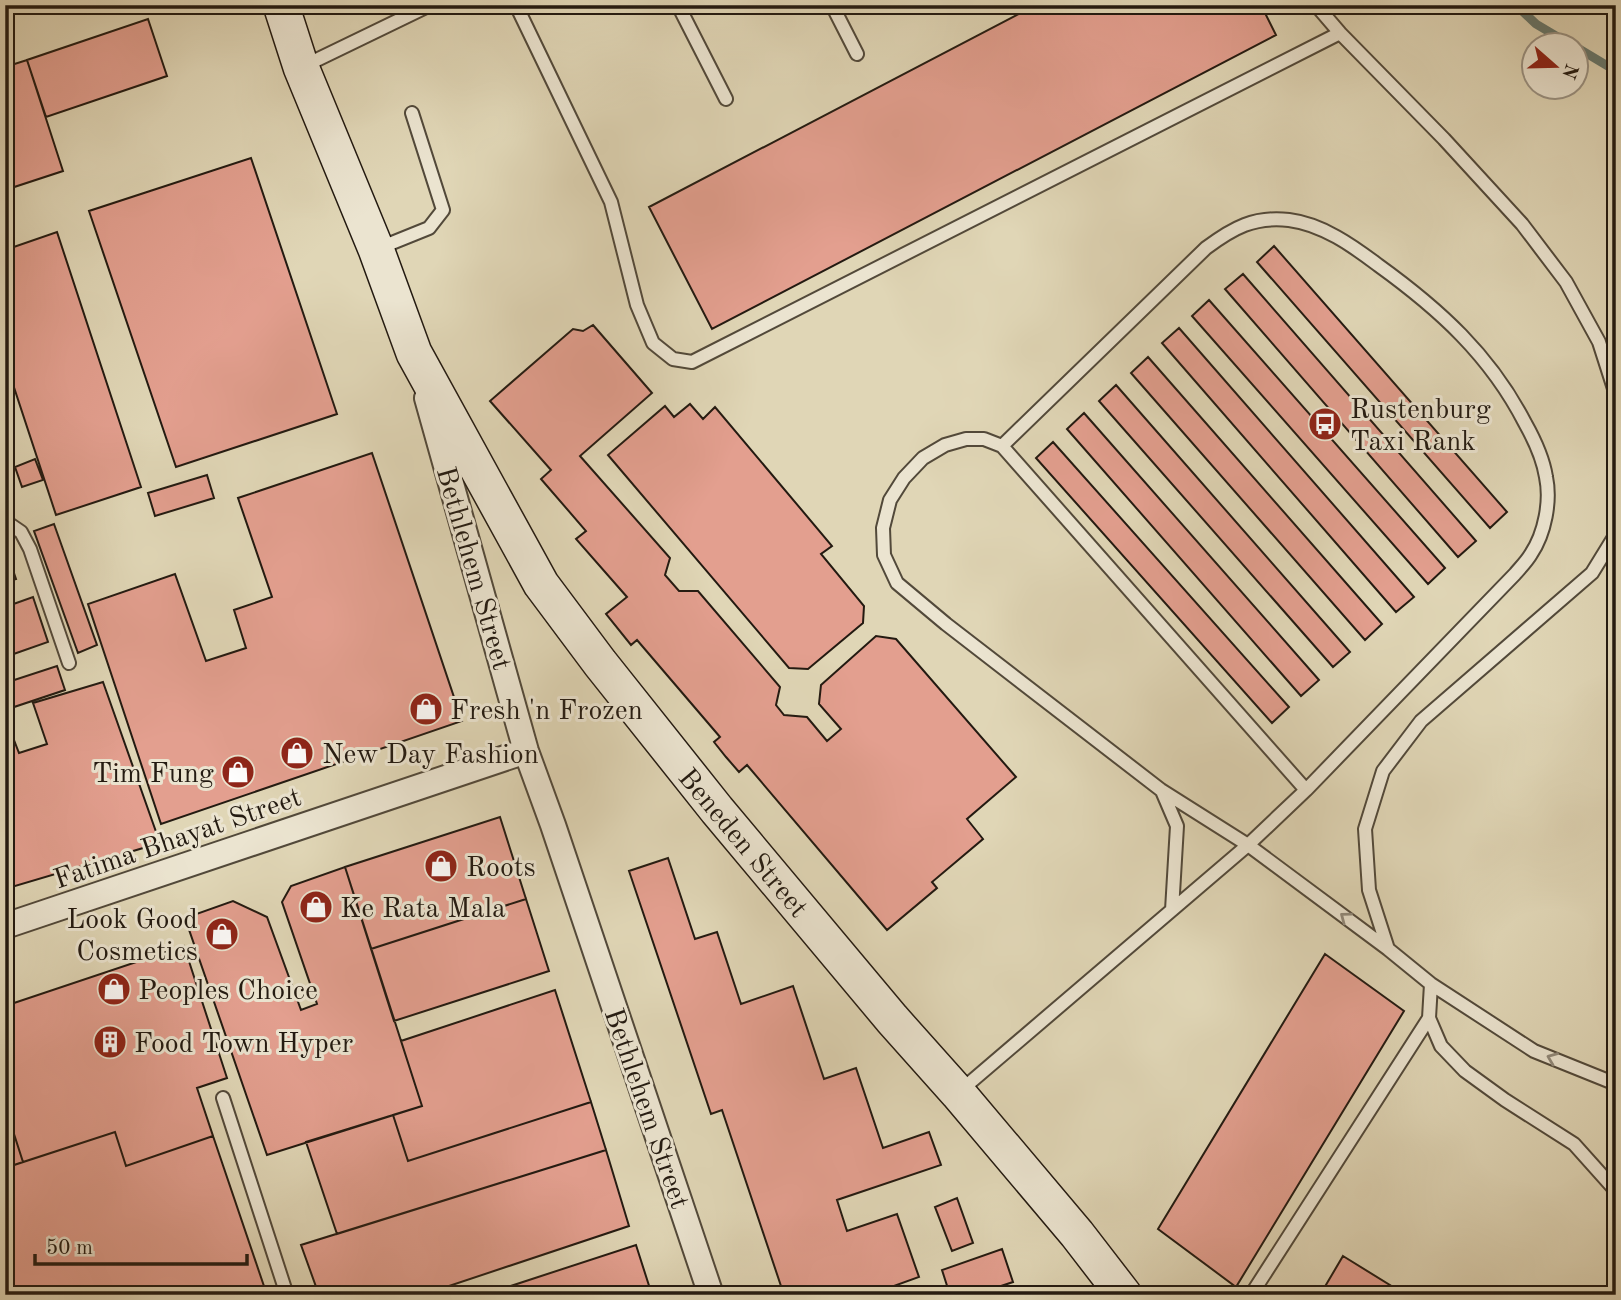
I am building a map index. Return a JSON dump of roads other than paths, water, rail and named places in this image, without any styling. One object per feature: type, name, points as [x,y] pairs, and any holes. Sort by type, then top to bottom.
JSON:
[{"type":"main road","name":"Bethlehem Street","points":[[281,5],[302,67],[376,249],[414,353]]},
{"type":"main road","name":"Beneden Street","points":[[414,353],[541,584],[600,663],[716,810],[1077,1234],[1124,1295]]},
{"type":"street","name":"Bethlehem Street","points":[[414,353],[526,751],[710,1295]]},
{"type":"street","name":"Fatima Bhayat Street","points":[[5,926],[526,751]]},
{"type":"lane","points":[[302,67],[430,5]]},
{"type":"lane","points":[[516,5],[611,202],[638,305],[653,343],[673,359],[692,362],[1340,33]]},
{"type":"lane","points":[[678,5],[726,99]]},
{"type":"lane","points":[[832,5],[857,54]]},
{"type":"lane","points":[[1316,5],[1522,225],[1566,282],[1599,342],[1616,395]]},
{"type":"lane","points":[[1614,5],[1616,13]]},
{"type":"lane","points":[[376,249],[429,228],[443,210],[412,113]]},
{"type":"lane","points":[[958,1093],[1248,845],[1307,790],[1515,574],[1532,553],[1542,531],[1547,508],[1546,477],[1536,444],[1492,368],[1456,328],[1362,253],[1320,228],[1290,220],[1259,220],[1229,230],[1206,247],[1002,446]]},
{"type":"lane","points":[[1307,790],[1002,446],[984,439],[966,439],[945,444],[923,458],[904,478],[890,500],[883,528],[884,555],[897,583],[920,604],[1161,790],[1248,845],[1431,984],[1534,1051],[1616,1084]]},
{"type":"lane","points":[[5,520],[21,532],[30,549],[69,663]]},
{"type":"lane","points":[[1388,949],[1369,890],[1364,829],[1383,771],[1421,721],[1592,573],[1616,534]]},
{"type":"lane","points":[[1161,790],[1177,826],[1172,910]]},
{"type":"lane","points":[[1431,984],[1429,1018],[1441,1046],[1465,1071],[1574,1144],[1616,1191]]},
{"type":"lane","points":[[1251,1295],[1429,1018]]},
{"type":"lane","points":[[223,1098],[287,1295]]},
{"type":"waterway","points":[[1516,5],[1536,24],[1549,32]]},
{"type":"waterway","points":[[1590,55],[1616,71]]},
{"type":"place","name":"Rustenburg Taxi Rank","points":[[1325,424]]},
{"type":"place","name":"Fresh 'n Frozen","points":[[426,709]]},
{"type":"place","name":"New Day Fashion","points":[[297,753]]},
{"type":"place","name":"Tim Fung","points":[[238,772]]},
{"type":"place","name":"Roots","points":[[441,866]]},
{"type":"place","name":"Ke Rata Mala","points":[[316,907]]},
{"type":"place","name":"Look Good Cosmetics","points":[[222,934]]},
{"type":"place","name":"Peoples Choice","points":[[114,989]]},
{"type":"place","name":"Food Town Hyper","points":[[110,1042]]}]
